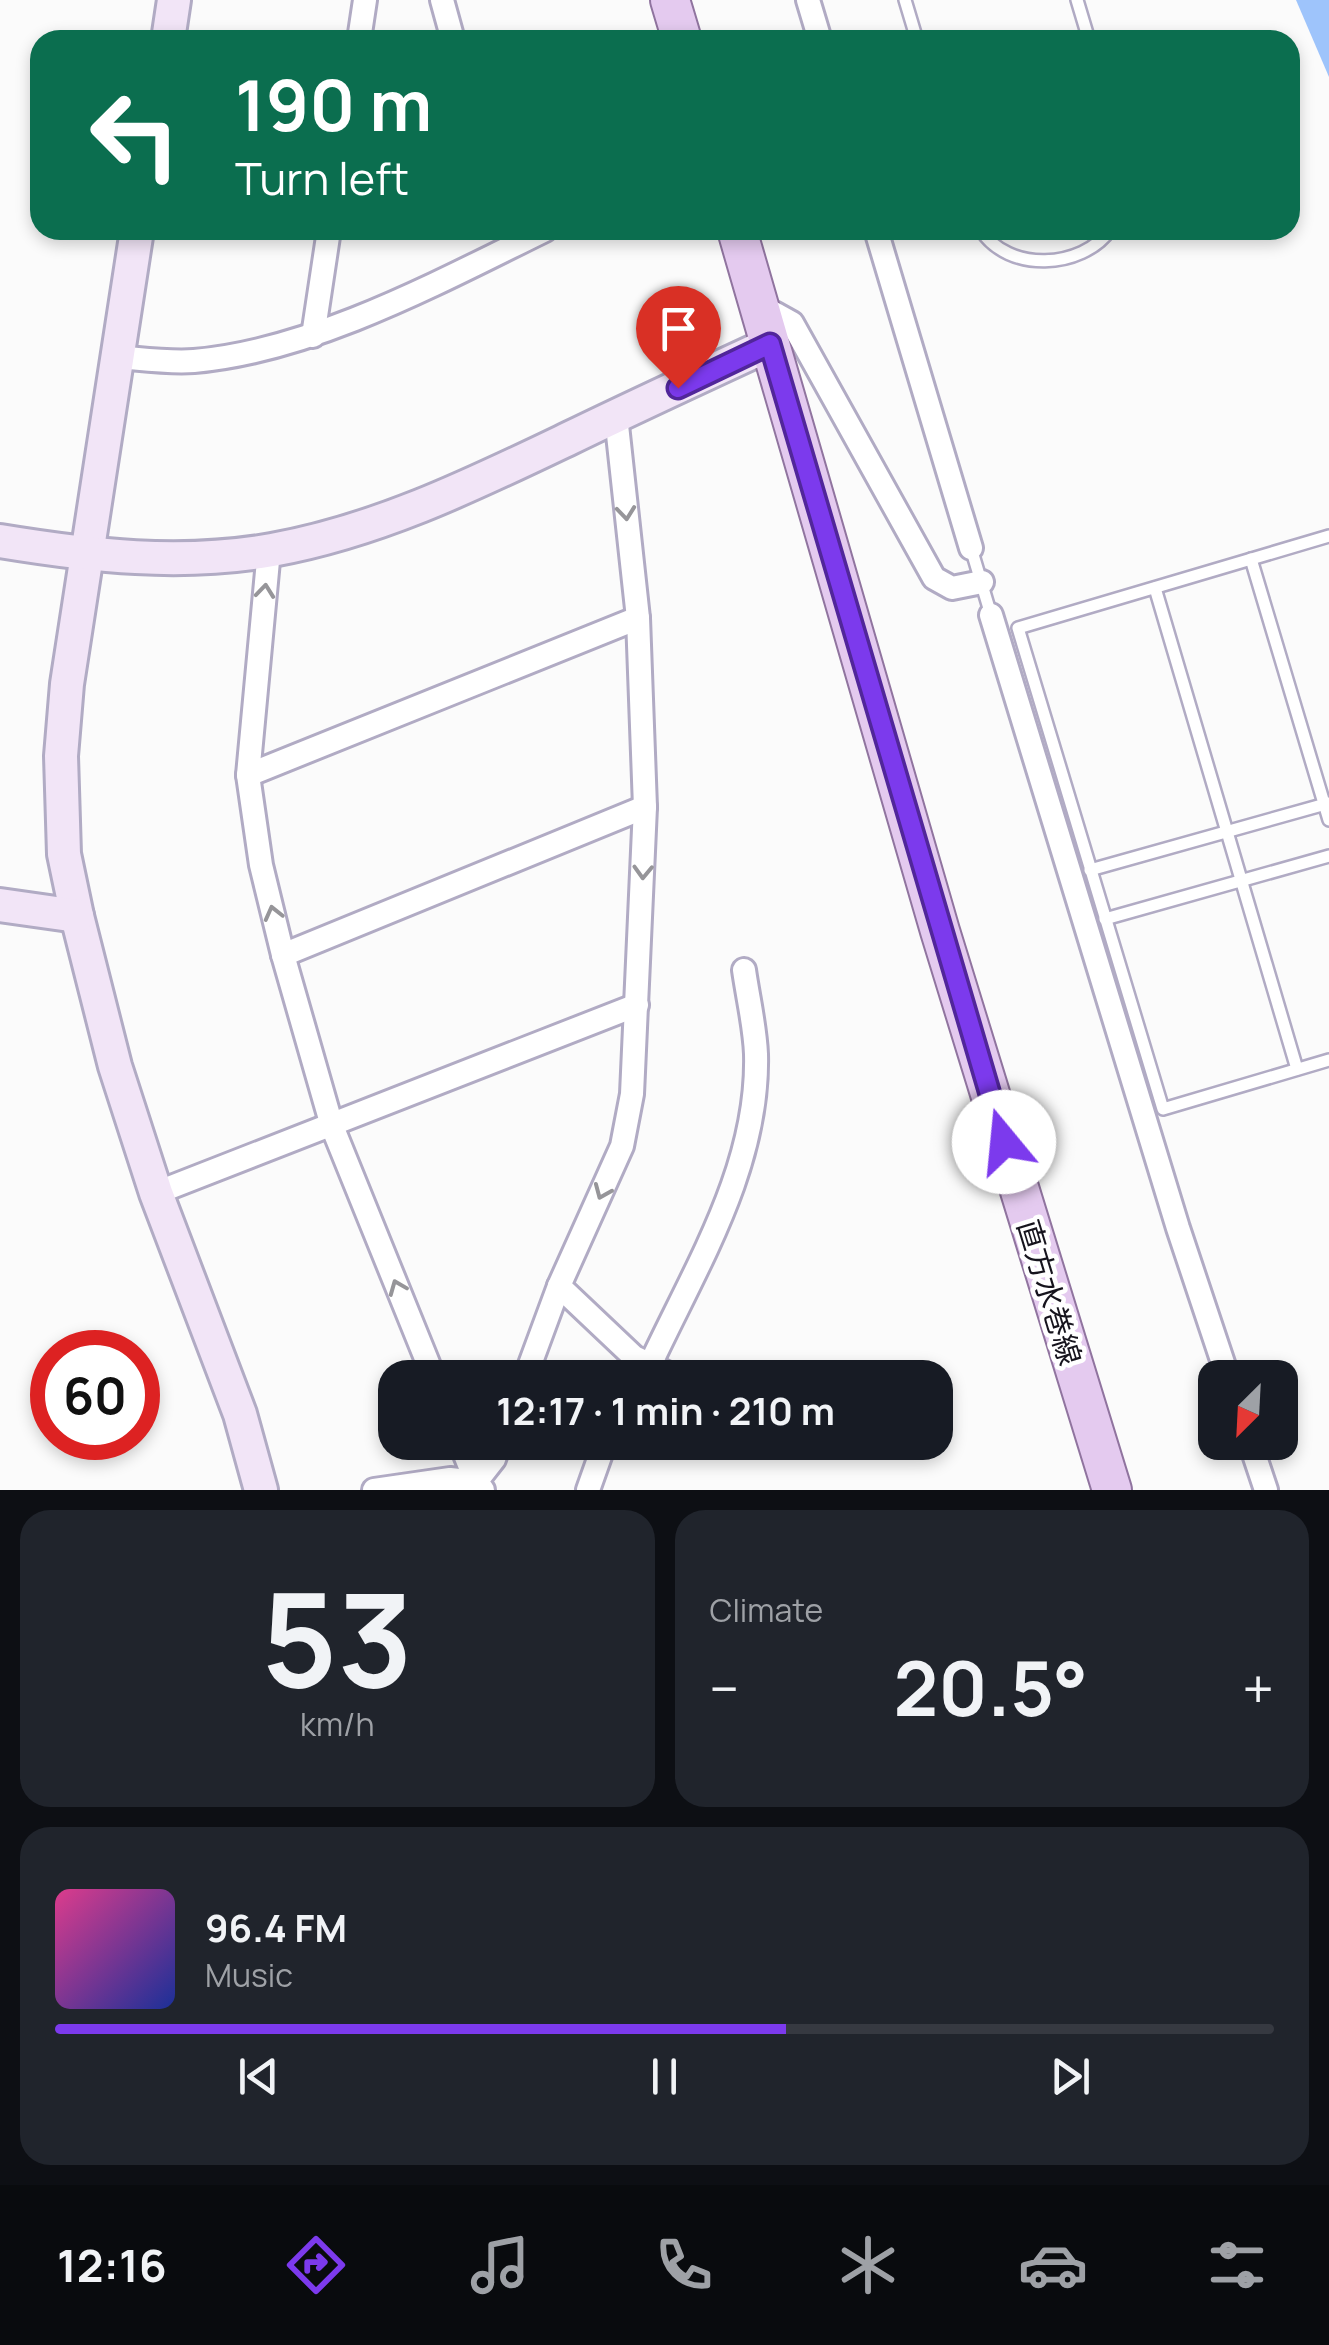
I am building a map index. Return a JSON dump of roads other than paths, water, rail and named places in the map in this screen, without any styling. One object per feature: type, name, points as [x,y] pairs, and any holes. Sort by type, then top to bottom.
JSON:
[{"type":"main road","points":[[670,0],[679,30]]},
{"type":"main road","name":"直方水巻線","points":[[740,240],[945,948],[1112,1490]]},
{"type":"street","points":[[170,30],[174,0]]},
{"type":"street","points":[[360,30],[365,0]]},
{"type":"street","points":[[442,0],[451,30]]},
{"type":"street","points":[[808,0],[817,30]]},
{"type":"street","points":[[135,240],[67,684],[61,756],[64,854],[115,1066],[156,1193],[240,1414],[261,1490]]},
{"type":"street","points":[[313,336],[327,240]]},
{"type":"street","points":[[117,357],[190,361],[246,354],[313,336],[508,240]]},
{"type":"street","points":[[879,240],[971,548]]},
{"type":"street","points":[[0,541],[86,555],[177,559],[270,550],[357,531],[479,482],[616,416],[765,329],[774,314],[792,323],[934,578],[952,588],[982,582]]},
{"type":"street","points":[[532,1360],[559,1286],[622,1146],[632,1094],[646,808],[638,618],[616,416]]},
{"type":"street","points":[[270,550],[248,776],[262,865],[332,1126],[427,1360]]},
{"type":"street","points":[[992,615],[1115,1026],[1222,1360]]},
{"type":"street","points":[[248,776],[638,618]]},
{"type":"street","points":[[283,954],[646,808]]},
{"type":"street","points":[[0,905],[77,916]]},
{"type":"street","points":[[640,1360],[739,1173],[748,1138],[756,1054],[744,970]]},
{"type":"street","points":[[156,1193],[638,1005]]},
{"type":"street","points":[[559,1286],[631,1360]]},
{"type":"street","points":[[468,1460],[480,1486]]},
{"type":"street","points":[[480,1486],[493,1460]]},
{"type":"street","points":[[588,1490],[599,1460]]},
{"type":"street","points":[[1256,1460],[1266,1490]]},
{"type":"street","points":[[374,1490],[450,1479],[480,1486]]},
{"type":"lane","points":[[905,0],[914,30]]},
{"type":"lane","points":[[1077,0],[1086,30]]},
{"type":"lane","points":[[987,240],[1034,261],[1070,258],[1102,240]]},
{"type":"lane","points":[[1329,536],[1018,628],[1163,1108],[1329,1060]]},
{"type":"lane","points":[[971,548],[992,615]]},
{"type":"lane","points":[[1251,559],[1329,820]]},
{"type":"lane","points":[[1155,588],[1298,1069]]},
{"type":"lane","points":[[1090,870],[1327,804]]},
{"type":"lane","points":[[1105,919],[1329,856]]},
{"type":"water","points":[[1296,0],[1329,0],[1329,77]]}]
